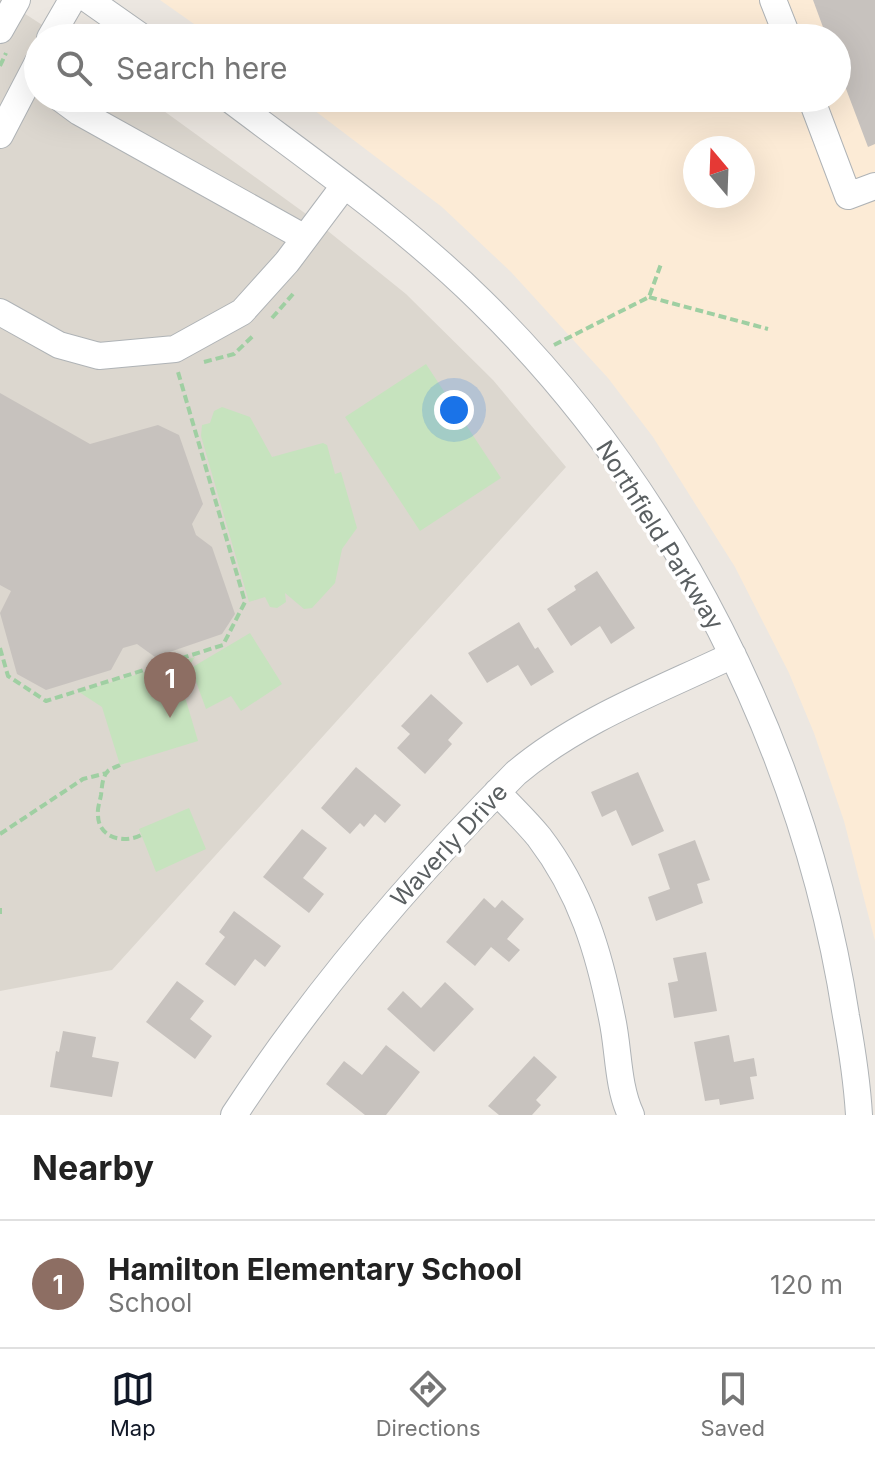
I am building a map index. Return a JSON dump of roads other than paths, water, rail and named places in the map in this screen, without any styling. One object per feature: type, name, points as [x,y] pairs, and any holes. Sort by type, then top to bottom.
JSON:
[{"type":"street","points":[[0,30],[17,0]]},
{"type":"street","points":[[58,24],[72,0]]},
{"type":"street","points":[[89,0],[123,24]]},
{"type":"street","points":[[773,0],[782,24]]},
{"type":"street","points":[[0,135],[24,93]]},
{"type":"street","points":[[79,112],[305,238]]},
{"type":"street","name":"Northfield Parkway","points":[[246,112],[415,242],[480,300],[561,387],[601,439],[674,549],[733,655],[762,720],[815,869],[840,971],[859,1115]]},
{"type":"street","points":[[816,112],[848,196],[875,186]]},
{"type":"street","points":[[0,312],[59,345],[99,356],[175,349],[242,312],[305,238],[344,186]]},
{"type":"street","name":"Waverly Drive","points":[[234,1115],[287,1037],[366,936],[497,792],[540,752],[733,655]]},
{"type":"street","points":[[497,792],[537,835],[582,908],[596,946],[607,991],[616,1038],[621,1108]]},
{"type":"place","name":"Hamilton Elementary School","points":[[170,718]]}]
